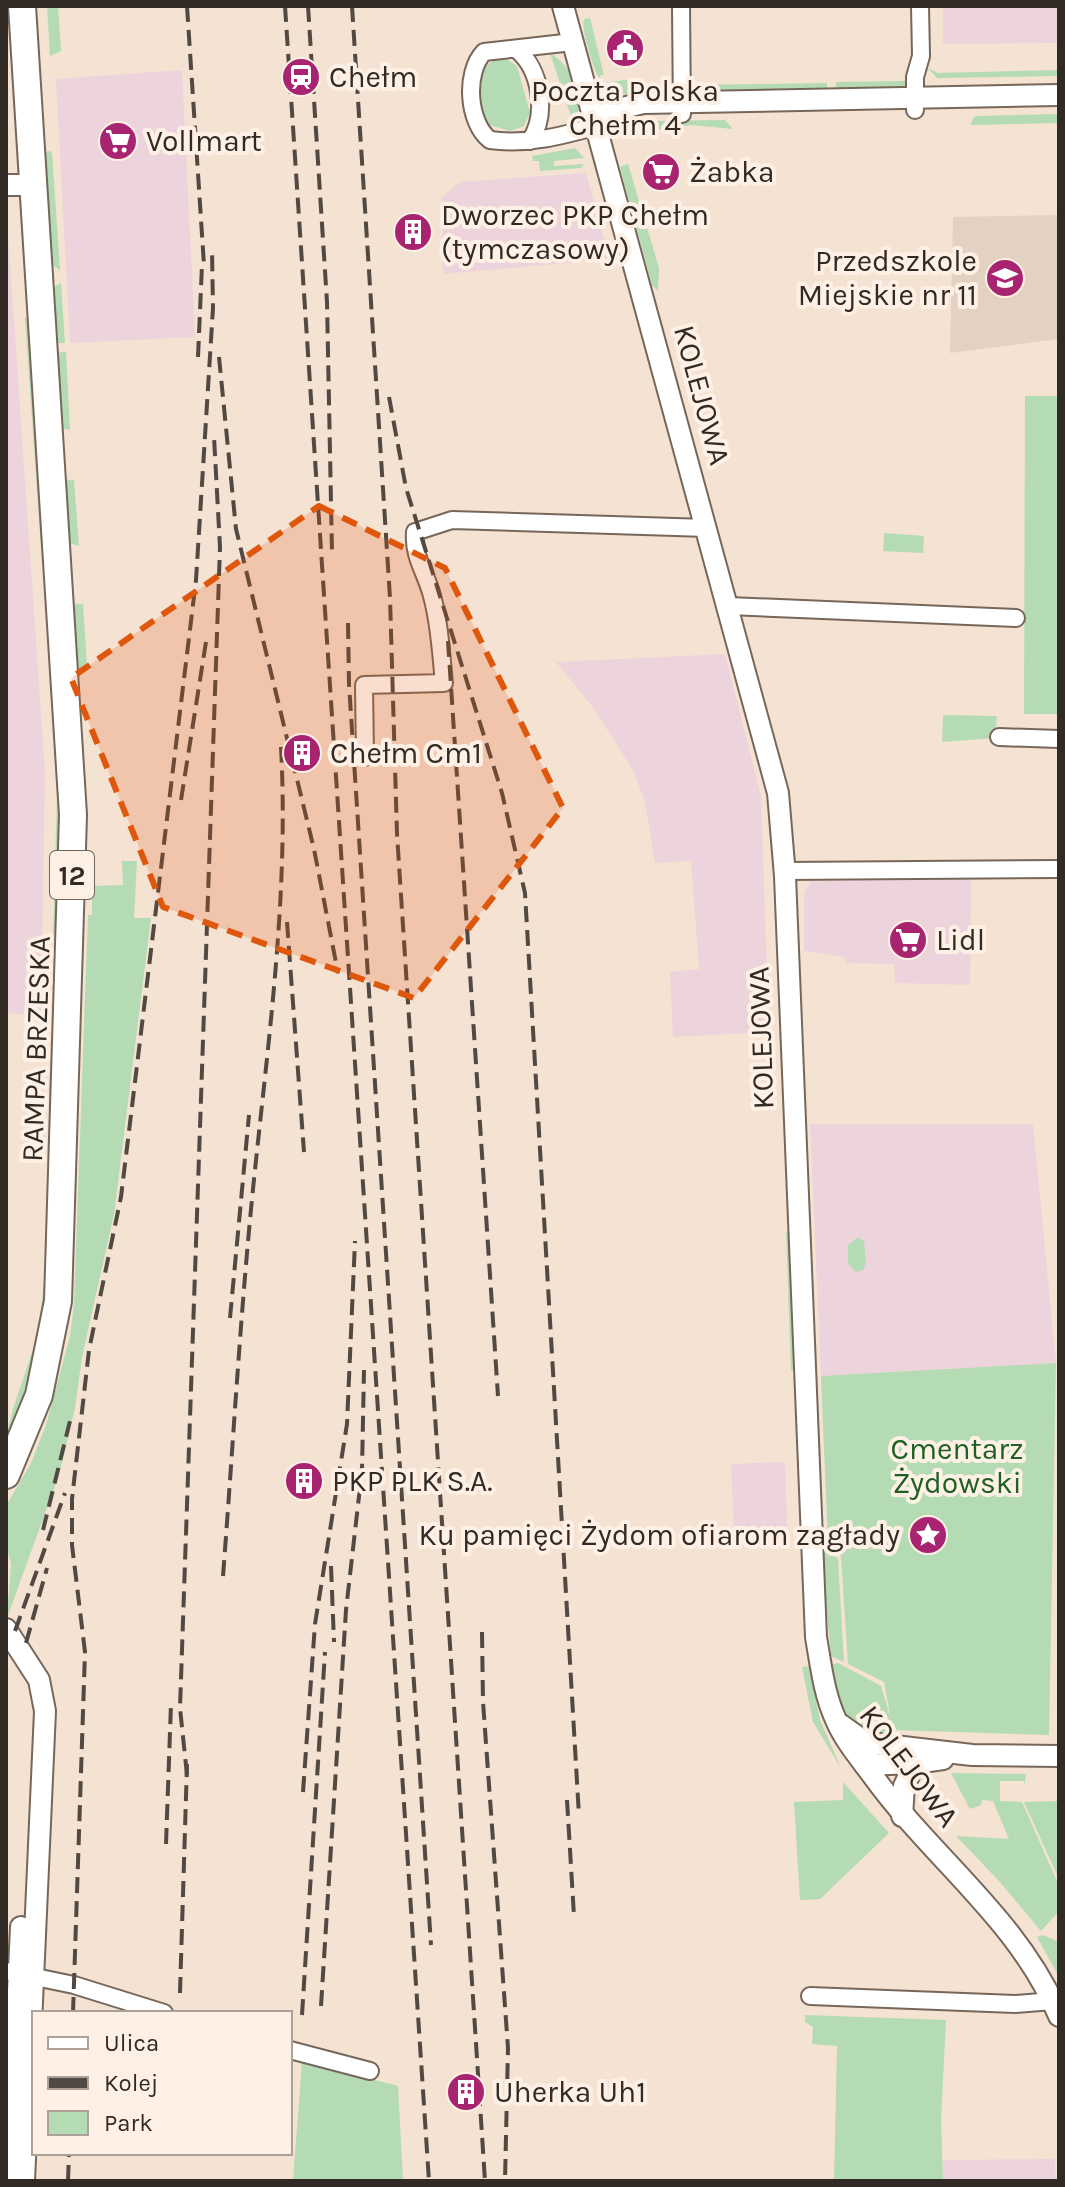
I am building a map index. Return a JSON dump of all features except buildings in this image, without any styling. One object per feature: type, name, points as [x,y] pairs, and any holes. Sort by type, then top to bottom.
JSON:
[{"type":"highway","name":"RAMPA BRZESKA","points":[[8,1470],[39,1395],[58,1301],[73,857],[68,691],[22,6]]},
{"type":"street","name":"KOLEJOWA","points":[[563,6],[776,782],[784,871],[816,1637],[825,1692],[836,1722],[902,1816],[1019,1942],[1056,2008]]},
{"type":"street","points":[[681,6],[682,108]]},
{"type":"street","points":[[915,104],[921,56],[920,6]]},
{"type":"street","points":[[573,42],[491,50],[477,59],[472,82],[473,108],[482,134],[490,140],[530,141],[595,121],[682,108],[915,104],[1059,107]]},
{"type":"street","points":[[516,49],[530,63],[541,107],[542,121],[530,141]]},
{"type":"street","points":[[915,104],[1059,95]]},
{"type":"street","points":[[6,185],[34,185]]},
{"type":"street","points":[[365,757],[364,685],[444,683],[439,623],[431,592],[417,563],[415,532],[452,520],[707,528]]},
{"type":"street","points":[[729,606],[1016,618]]},
{"type":"street","points":[[999,737],[1059,739]]},
{"type":"street","points":[[784,871],[1059,869]]},
{"type":"street","points":[[6,1629],[31,1664],[45,1702],[41,1851],[18,1972],[24,2181]]},
{"type":"street","points":[[6,1652],[24,1679],[35,1714],[30,1850],[18,1972],[9,2181]]},
{"type":"street","points":[[836,1722],[862,1740],[887,1745],[972,1755],[1059,1756]]},
{"type":"street","points":[[865,1765],[870,1757],[887,1745]]},
{"type":"street","points":[[865,1765],[915,1763],[972,1755]]},
{"type":"street","points":[[902,1816],[904,1786],[915,1763]]},
{"type":"street","points":[[18,1972],[157,2011]]},
{"type":"street","points":[[810,1996],[1056,2008]]},
{"type":"street","points":[[292,2051],[370,2071]]},
{"type":"highlighted area","points":[[319,506],[445,568],[563,808],[414,998],[163,907],[71,678]]},
{"type":"shaded area","points":[[943,6],[1059,6],[1059,43],[943,44]]},
{"type":"shaded area","points":[[182,70],[195,337],[70,343],[56,79]]},
{"type":"shaded area","points":[[586,173],[610,259],[443,274],[442,197],[460,182]]},
{"type":"shaded area","points":[[6,204],[45,772],[41,1016],[6,1013]]},
{"type":"shaded area","name":"Przedszkole Miejskie nr 11","points":[[1059,215],[1059,339],[950,353],[953,217]]},
{"type":"shaded area","points":[[725,654],[761,796],[769,1032],[673,1037],[670,972],[699,969],[691,861],[655,863],[645,802],[634,772],[594,709],[556,662]]},
{"type":"shaded area","points":[[971,878],[970,985],[895,983],[894,964],[845,963],[845,957],[804,951],[804,892],[812,881]]},
{"type":"shaded area","points":[[810,1124],[1033,1124],[1056,1363],[821,1376]]},
{"type":"shaded area","points":[[785,1462],[787,1527],[734,1530],[731,1464]]},
{"type":"shaded area","points":[[1055,2159],[1056,2181],[943,2181],[943,2160]]},
{"type":"green space","points":[[47,6],[58,6],[61,51],[50,56]]},
{"type":"green space","points":[[590,18],[604,75],[600,75],[602,81],[595,71],[585,35],[584,19]]},
{"type":"green space","points":[[550,53],[565,66],[576,84],[579,104],[573,122]]},
{"type":"green space","points":[[503,57],[517,66],[530,113],[524,126],[510,131],[490,125],[479,104],[483,69],[496,58]]},
{"type":"green space","points":[[928,68],[938,73],[1059,70],[1059,76],[937,78]]},
{"type":"green space","points":[[909,78],[905,90],[836,92],[836,82],[904,81]]},
{"type":"green space","points":[[633,79],[638,84],[639,95],[618,93],[603,83]]},
{"type":"green space","points":[[827,83],[827,92],[692,93],[690,85]]},
{"type":"green space","points":[[1059,114],[1059,123],[970,125],[975,116]]},
{"type":"green space","points":[[725,120],[733,129],[691,125],[655,130],[655,121]]},
{"type":"green space","points":[[575,148],[584,158],[554,161],[554,166],[584,164],[581,168],[540,171],[539,161],[533,161],[532,156]]},
{"type":"green space","points":[[50,151],[60,270],[51,264],[43,152]]},
{"type":"green space","points":[[628,164],[659,268],[658,291],[652,285],[620,167]]},
{"type":"green space","points":[[61,283],[65,343],[59,343],[55,338],[54,287]]},
{"type":"green space","points":[[25,317],[30,321],[45,545],[41,548]]},
{"type":"green space","points":[[66,352],[70,430],[61,428],[57,355]]},
{"type":"green space","points":[[1025,396],[1059,396],[1059,714],[1024,714]]},
{"type":"green space","points":[[68,480],[74,480],[79,546],[69,543],[65,484]]},
{"type":"green space","points":[[884,533],[924,536],[923,553],[883,551]]},
{"type":"green space","points":[[83,604],[87,666],[78,679],[73,607]]},
{"type":"green space","points":[[943,715],[997,716],[995,738],[942,742]]},
{"type":"green space","points":[[57,795],[61,801],[59,941],[53,941]]},
{"type":"green space","points":[[122,861],[137,861],[134,918],[151,918],[114,1214],[59,1475],[7,1618],[11,1564],[6,1545],[6,1506],[31,1463],[46,1425],[70,1336],[74,1304],[88,915],[92,915],[92,886],[123,885]]},
{"type":"green space","points":[[50,1066],[54,1069],[44,1352],[6,1452],[10,1419],[37,1334],[44,1286]]},
{"type":"green space","points":[[786,1231],[790,1236],[796,1368],[791,1371]]},
{"type":"green space","points":[[858,1237],[864,1241],[866,1263],[863,1270],[856,1272],[848,1264],[848,1245]]},
{"type":"green space","name":"Cmentarz Żydowski","points":[[1056,1363],[1049,1735],[893,1730],[893,1740],[881,1740],[850,1724],[844,1715],[831,1665],[838,1663],[881,1686],[891,1719],[884,1682],[848,1664],[841,1557],[828,1545],[821,1376]]},
{"type":"green space","points":[[816,1496],[822,1496],[823,1546],[838,1559],[844,1662],[831,1656]]},
{"type":"green space","points":[[809,1666],[820,1720],[841,1768],[813,1722],[802,1667]]},
{"type":"green space","points":[[951,1773],[1026,1774],[1024,1787],[1024,1781],[1000,1781],[1000,1801],[1022,1802],[1059,1886],[1059,1911],[1041,1931],[956,1836],[1009,1839],[993,1801],[982,1800],[981,1805],[970,1809]]},
{"type":"green space","points":[[843,1782],[889,1833],[820,1899],[800,1900],[794,1802],[843,1800]]},
{"type":"green space","points":[[1059,1801],[1059,1879],[1024,1802]]},
{"type":"green space","points":[[1043,1935],[1059,1942],[1059,1977],[1037,1937]]},
{"type":"green space","points":[[805,2015],[946,2020],[941,2119],[943,2181],[834,2181],[837,2046],[812,2044],[813,2027],[805,2022]]},
{"type":"green space","points":[[302,2061],[398,2086],[403,2181],[293,2181]]},
{"type":"railway","points":[[187,6],[204,265]]},
{"type":"railway","points":[[285,6],[429,2181]]},
{"type":"railway","points":[[308,6],[327,302],[332,553]]},
{"type":"railway","points":[[352,6],[390,598],[397,834],[485,2181]]},
{"type":"railway","points":[[73,2011],[85,1652],[72,1545],[72,1499],[89,1350],[121,1197],[196,580],[213,308],[212,250]]},
{"type":"railway","points":[[198,357],[202,265]]},
{"type":"railway","points":[[219,357],[236,529],[314,849],[338,973]]},
{"type":"railway","points":[[389,397],[406,488],[502,793],[525,893],[579,1816]]},
{"type":"railway","points":[[187,1775],[180,1708],[220,547],[214,437]]},
{"type":"railway","points":[[348,623],[349,684],[431,1945]]},
{"type":"railway","points":[[448,641],[498,1396]]},
{"type":"railway","points":[[181,800],[206,642]]},
{"type":"railway","points":[[223,1576],[244,1286],[280,913],[281,747]]},
{"type":"railway","points":[[287,922],[304,1152]]},
{"type":"railway","points":[[230,1318],[249,1115]]},
{"type":"railway","points":[[303,1792],[315,1624],[347,1424],[355,1241]]},
{"type":"railway","points":[[321,2006],[346,1610],[362,1470],[364,1370]]},
{"type":"railway","points":[[43,1530],[70,1421]]},
{"type":"railway","points":[[15,1631],[65,1493]]},
{"type":"railway","points":[[331,1566],[334,1642]]},
{"type":"railway","points":[[26,1643],[47,1568]]},
{"type":"railway","points":[[482,1632],[483,1702],[508,2048],[505,2181]]},
{"type":"railway","points":[[302,2015],[325,1652]]},
{"type":"railway","points":[[166,1844],[171,1704]]},
{"type":"railway","points":[[180,1993],[187,1764]]},
{"type":"railway","points":[[567,1800],[574,1916]]},
{"type":"railway","points":[[68,2181],[69,2155]]},
{"type":"place","name":"Poczta Polska Chełm 4","points":[[625,48]]},
{"type":"place","name":"Chełm","points":[[301,77]]},
{"type":"place","name":"Vollmart","points":[[118,141]]},
{"type":"place","name":"Żabka","points":[[661,172]]},
{"type":"place","name":"Dworzec PKP Chełm (tymczasowy)","points":[[413,232]]},
{"type":"place","name":"Przedszkole Miejskie nr 11","points":[[1005,278]]},
{"type":"place","name":"Chełm Cm1","points":[[302,753]]},
{"type":"place","name":"Lidl","points":[[908,940]]},
{"type":"place","name":"PKP PLK S.A.","points":[[304,1481]]},
{"type":"place","name":"Ku pamięci Żydom ofiarom zagłady","points":[[928,1535]]},
{"type":"place","name":"Uherka Uh1","points":[[466,2092]]}]
